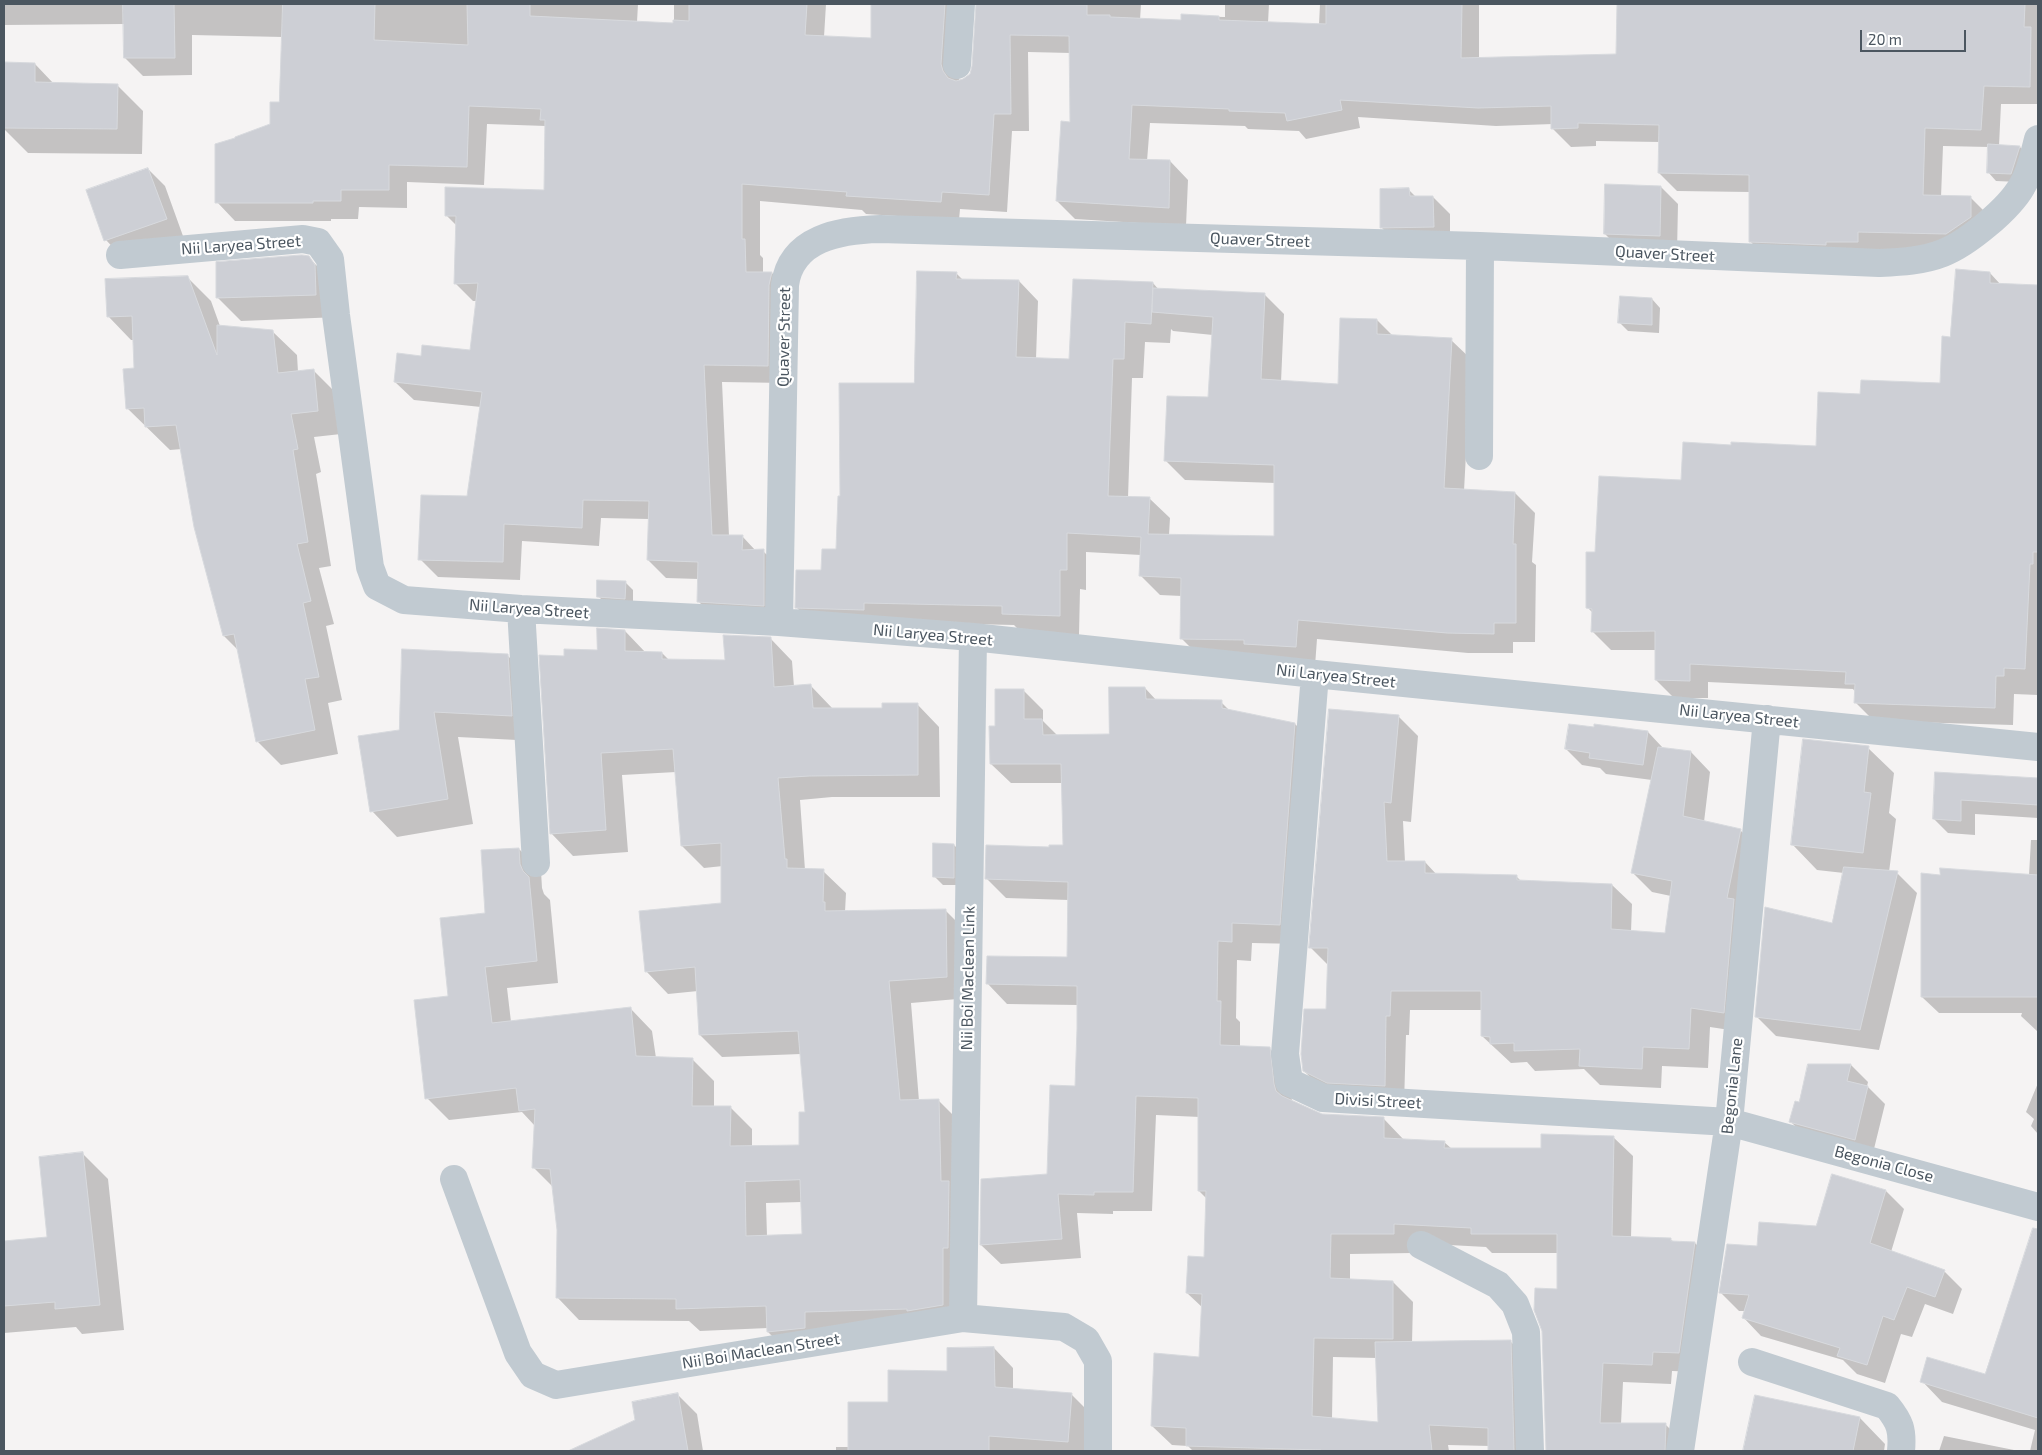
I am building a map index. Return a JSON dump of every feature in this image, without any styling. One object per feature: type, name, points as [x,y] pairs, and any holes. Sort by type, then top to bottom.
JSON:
[{"type":"street","points":[[958,65],[961,4]]},
{"type":"street","name":"Quaver Street","points":[[779,622],[786,272],[798,253],[819,240],[858,229],[880,229],[1480,246],[1879,263],[1910,261],[1944,253],[1976,233],[1990,221],[2022,186],[2030,168],[2038,138]]},
{"type":"street","name":"Nii Laryea Street","points":[[120,255],[303,239],[318,242],[330,259],[370,567],[377,586],[404,600],[522,609],[779,622],[973,637],[1314,674],[2038,747]]},
{"type":"street","points":[[1478,456],[1480,246]]},
{"type":"street","points":[[522,609],[536,863]]},
{"type":"street","name":"Nii Boi Maclean Link","points":[[963,1318],[973,637]]},
{"type":"street","name":"Divisi Street","points":[[1314,674],[1286,1054],[1289,1082],[1323,1098],[1729,1122]]},
{"type":"street","name":"Begonia Lane","points":[[1680,1451],[1729,1122],[1768,719]]},
{"type":"street","name":"Begonia Close","points":[[1729,1122],[2038,1206]]},
{"type":"street","name":"Nii Boi Maclean Street","points":[[454,1179],[518,1353],[533,1376],[556,1385],[963,1318],[1064,1327],[1086,1340],[1098,1361],[1098,1451]]},
{"type":"street","points":[[1421,1245],[1498,1285],[1514,1304],[1526,1332],[1530,1451]]},
{"type":"street","points":[[1752,1362],[1887,1406],[1897,1418],[1901,1430],[1901,1451]]},
{"type":"building","points":[[123,4],[174,4],[175,58],[124,58]]},
{"type":"building","points":[[283,4],[375,4],[374,40],[468,45],[467,4],[530,4],[530,16],[673,23],[673,20],[689,21],[689,4],[807,4],[805,35],[871,38],[871,4],[945,4],[941,64],[948,78],[956,81],[970,74],[976,4],[1087,5],[1087,15],[1110,15],[1110,17],[1181,20],[1181,14],[1219,16],[1219,20],[1326,24],[1326,4],[1462,4],[1461,58],[1616,54],[1617,4],[2025,4],[2024,27],[2031,27],[2030,87],[1984,86],[1981,130],[1925,128],[1923,195],[1971,196],[1971,217],[1946,234],[1858,232],[1858,242],[1826,242],[1826,245],[1749,242],[1749,175],[1658,173],[1659,125],[1578,123],[1578,128],[1551,129],[1551,106],[1478,108],[1340,100],[1342,110],[1287,121],[1285,113],[1132,105],[1129,159],[1170,160],[1169,208],[1056,201],[1061,121],[1070,122],[1069,36],[1010,35],[1011,114],[994,114],[989,195],[942,192],[941,202],[846,196],[847,192],[742,184],[742,239],[745,239],[746,272],[772,272],[769,285],[768,366],[704,365],[712,535],[743,535],[742,550],[764,549],[764,606],[697,602],[698,562],[647,560],[649,501],[583,500],[582,528],[504,524],[503,562],[418,560],[421,495],[467,496],[482,392],[394,382],[397,353],[421,356],[422,345],[470,350],[478,283],[454,284],[456,216],[445,216],[445,187],[544,190],[545,120],[540,120],[541,109],[469,106],[467,167],[389,165],[389,190],[341,190],[341,201],[313,201],[313,203],[215,203],[215,144],[270,124],[270,102],[279,102]]},
{"type":"building","points":[[4,62],[35,63],[35,82],[118,84],[117,129],[4,128]]},
{"type":"building","points":[[1988,144],[2020,146],[2011,174],[1987,173]]},
{"type":"building","points":[[148,168],[167,219],[104,241],[86,190]]},
{"type":"building","points":[[1605,184],[1661,186],[1660,236],[1604,234]]},
{"type":"building","points":[[1409,188],[1410,196],[1433,196],[1434,227],[1380,228],[1380,189]]},
{"type":"building","points":[[309,256],[315,265],[316,295],[216,298],[216,262]]},
{"type":"building","points":[[1956,269],[1990,272],[1990,283],[2038,285],[2038,552],[2033,552],[2033,564],[2030,564],[2025,669],[2004,668],[2004,676],[1996,676],[1995,708],[1854,703],[1855,684],[1845,684],[1846,672],[1690,664],[1690,681],[1655,680],[1655,631],[1591,632],[1592,609],[1586,608],[1586,552],[1595,552],[1599,476],[1681,480],[1683,442],[1731,445],[1731,442],[1816,446],[1818,392],[1860,394],[1861,380],[1940,383],[1942,336],[1950,337]]},
{"type":"building","points":[[917,271],[957,272],[956,279],[1019,280],[1016,357],[1069,359],[1073,279],[1153,282],[1151,324],[1125,322],[1124,359],[1113,359],[1108,496],[1150,497],[1148,534],[1274,536],[1274,465],[1164,461],[1167,396],[1208,397],[1213,317],[1152,312],[1153,288],[1265,293],[1261,379],[1338,384],[1340,318],[1377,319],[1377,334],[1452,338],[1444,488],[1515,492],[1513,544],[1516,544],[1516,623],[1494,623],[1494,634],[1447,633],[1298,620],[1296,647],[1244,644],[1244,640],[1180,639],[1181,578],[1139,576],[1141,537],[1067,533],[1067,570],[1060,570],[1060,616],[1002,614],[1002,606],[864,603],[864,610],[795,608],[796,570],[821,570],[822,549],[836,549],[838,496],[840,496],[839,383],[914,383]]},
{"type":"building","points":[[188,276],[217,355],[217,325],[273,330],[278,373],[314,369],[318,411],[291,414],[298,449],[293,450],[308,542],[297,544],[311,601],[303,603],[319,677],[305,679],[315,730],[256,742],[234,634],[223,636],[194,527],[176,425],[145,427],[144,408],[126,409],[123,369],[134,368],[132,316],[107,317],[105,279]]},
{"type":"building","points":[[1620,296],[1652,298],[1652,325],[1618,323]]},
{"type":"building","points":[[597,580],[626,581],[625,599],[597,597]]},
{"type":"building","points":[[597,628],[625,630],[625,651],[662,652],[662,659],[725,660],[723,635],[771,637],[774,687],[811,684],[813,708],[882,708],[882,703],[918,703],[918,775],[778,778],[787,868],[824,869],[823,902],[825,902],[825,911],[946,909],[947,977],[889,981],[900,1100],[939,1099],[941,1181],[949,1181],[948,1248],[943,1248],[943,1305],[907,1311],[907,1309],[805,1312],[805,1328],[767,1332],[766,1306],[676,1309],[676,1299],[556,1298],[557,1230],[550,1169],[532,1168],[535,1109],[519,1111],[516,1088],[425,1099],[414,1000],[448,996],[440,918],[485,913],[481,850],[519,848],[520,864],[523,871],[529,877],[537,961],[485,967],[492,1023],[631,1007],[636,1056],[693,1058],[692,1106],[731,1106],[730,1146],[799,1145],[799,1112],[805,1112],[798,1031],[699,1035],[695,967],[645,972],[639,911],[721,903],[721,843],[681,846],[673,749],[601,753],[606,830],[550,834],[539,655],[564,656],[564,649],[597,650]],"holes":[[[800,1180],[802,1234],[746,1236],[745,1182]]]},
{"type":"building","points":[[402,649],[508,654],[512,716],[434,712],[448,799],[370,812],[358,736],[399,730]]},
{"type":"building","points":[[1109,687],[1145,687],[1146,699],[1222,700],[1222,708],[1295,723],[1280,925],[1232,923],[1232,942],[1218,941],[1217,1001],[1221,1001],[1220,1045],[1270,1047],[1274,1084],[1276,1091],[1282,1096],[1322,1114],[1384,1117],[1384,1138],[1445,1141],[1444,1148],[1541,1148],[1541,1134],[1614,1136],[1612,1236],[1671,1238],[1671,1241],[1695,1242],[1679,1353],[1653,1352],[1652,1365],[1603,1363],[1600,1423],[1666,1423],[1665,1451],[1546,1451],[1542,1331],[1534,1310],[1535,1288],[1557,1289],[1557,1234],[1471,1234],[1471,1228],[1394,1224],[1394,1234],[1331,1234],[1330,1278],[1393,1281],[1393,1339],[1314,1338],[1312,1416],[1378,1422],[1375,1342],[1511,1340],[1514,1451],[1488,1451],[1488,1428],[1429,1425],[1432,1451],[1321,1451],[1186,1446],[1186,1428],[1151,1426],[1154,1353],[1199,1357],[1202,1294],[1186,1293],[1188,1256],[1204,1257],[1206,1191],[1198,1191],[1198,1098],[1136,1096],[1133,1192],[1094,1192],[1094,1195],[1058,1194],[1062,1239],[980,1245],[981,1179],[1047,1174],[1050,1085],[1075,1086],[1077,1029],[1077,986],[986,984],[987,956],[1067,957],[1068,882],[985,879],[986,845],[1049,847],[1049,845],[1063,845],[1061,764],[990,764],[989,726],[995,726],[995,689],[1024,689],[1024,719],[1042,719],[1043,735],[1109,734]]},
{"type":"building","points":[[1329,709],[1399,715],[1391,803],[1384,802],[1387,861],[1425,861],[1425,873],[1517,875],[1517,880],[1612,884],[1611,929],[1665,933],[1672,881],[1631,873],[1658,747],[1691,751],[1683,816],[1741,829],[1727,898],[1734,899],[1724,1013],[1691,1008],[1689,1049],[1643,1047],[1642,1069],[1579,1066],[1580,1049],[1514,1051],[1514,1043],[1490,1044],[1490,1037],[1481,1036],[1481,991],[1391,991],[1390,1016],[1386,1016],[1385,1086],[1327,1083],[1303,1071],[1301,1054],[1304,1009],[1326,1009],[1328,948],[1309,948]]},
{"type":"building","points":[[1569,724],[1594,727],[1594,724],[1648,731],[1643,765],[1589,758],[1590,753],[1565,749]]},
{"type":"building","points":[[1803,739],[1869,746],[1864,792],[1871,793],[1863,853],[1791,845]]},
{"type":"building","points":[[1935,772],[2038,778],[2038,805],[1961,800],[1961,821],[1933,819]]},
{"type":"building","points":[[933,843],[954,844],[954,878],[933,877]]},
{"type":"building","points":[[1844,867],[1898,871],[1860,1030],[1755,1017],[1765,907],[1832,923]]},
{"type":"building","points":[[1940,868],[2038,875],[2038,997],[1921,997],[1921,873],[1940,875]]},
{"type":"building","points":[[1808,1064],[1851,1064],[1847,1081],[1868,1086],[1855,1140],[1789,1122],[1795,1101],[1799,1102]]},
{"type":"building","points":[[83,1152],[100,1305],[55,1309],[55,1302],[4,1306],[4,1241],[47,1237],[39,1157]]},
{"type":"building","points":[[1832,1174],[1886,1190],[1870,1243],[1945,1270],[1935,1297],[1907,1287],[1894,1320],[1883,1316],[1867,1365],[1837,1356],[1840,1348],[1742,1318],[1749,1295],[1719,1293],[1727,1244],[1757,1246],[1759,1222],[1816,1226]]},
{"type":"building","points":[[2033,1228],[2038,1229],[2038,1418],[1920,1382],[1927,1357],[1985,1374]]},
{"type":"building","points":[[994,1347],[995,1387],[1072,1393],[1068,1442],[989,1436],[989,1451],[848,1451],[848,1402],[888,1402],[888,1370],[947,1371],[947,1348]]},
{"type":"building","points":[[678,1393],[688,1451],[568,1451],[635,1420],[632,1402]]},
{"type":"building","points":[[1755,1395],[1860,1417],[1853,1451],[1743,1451]]}]
